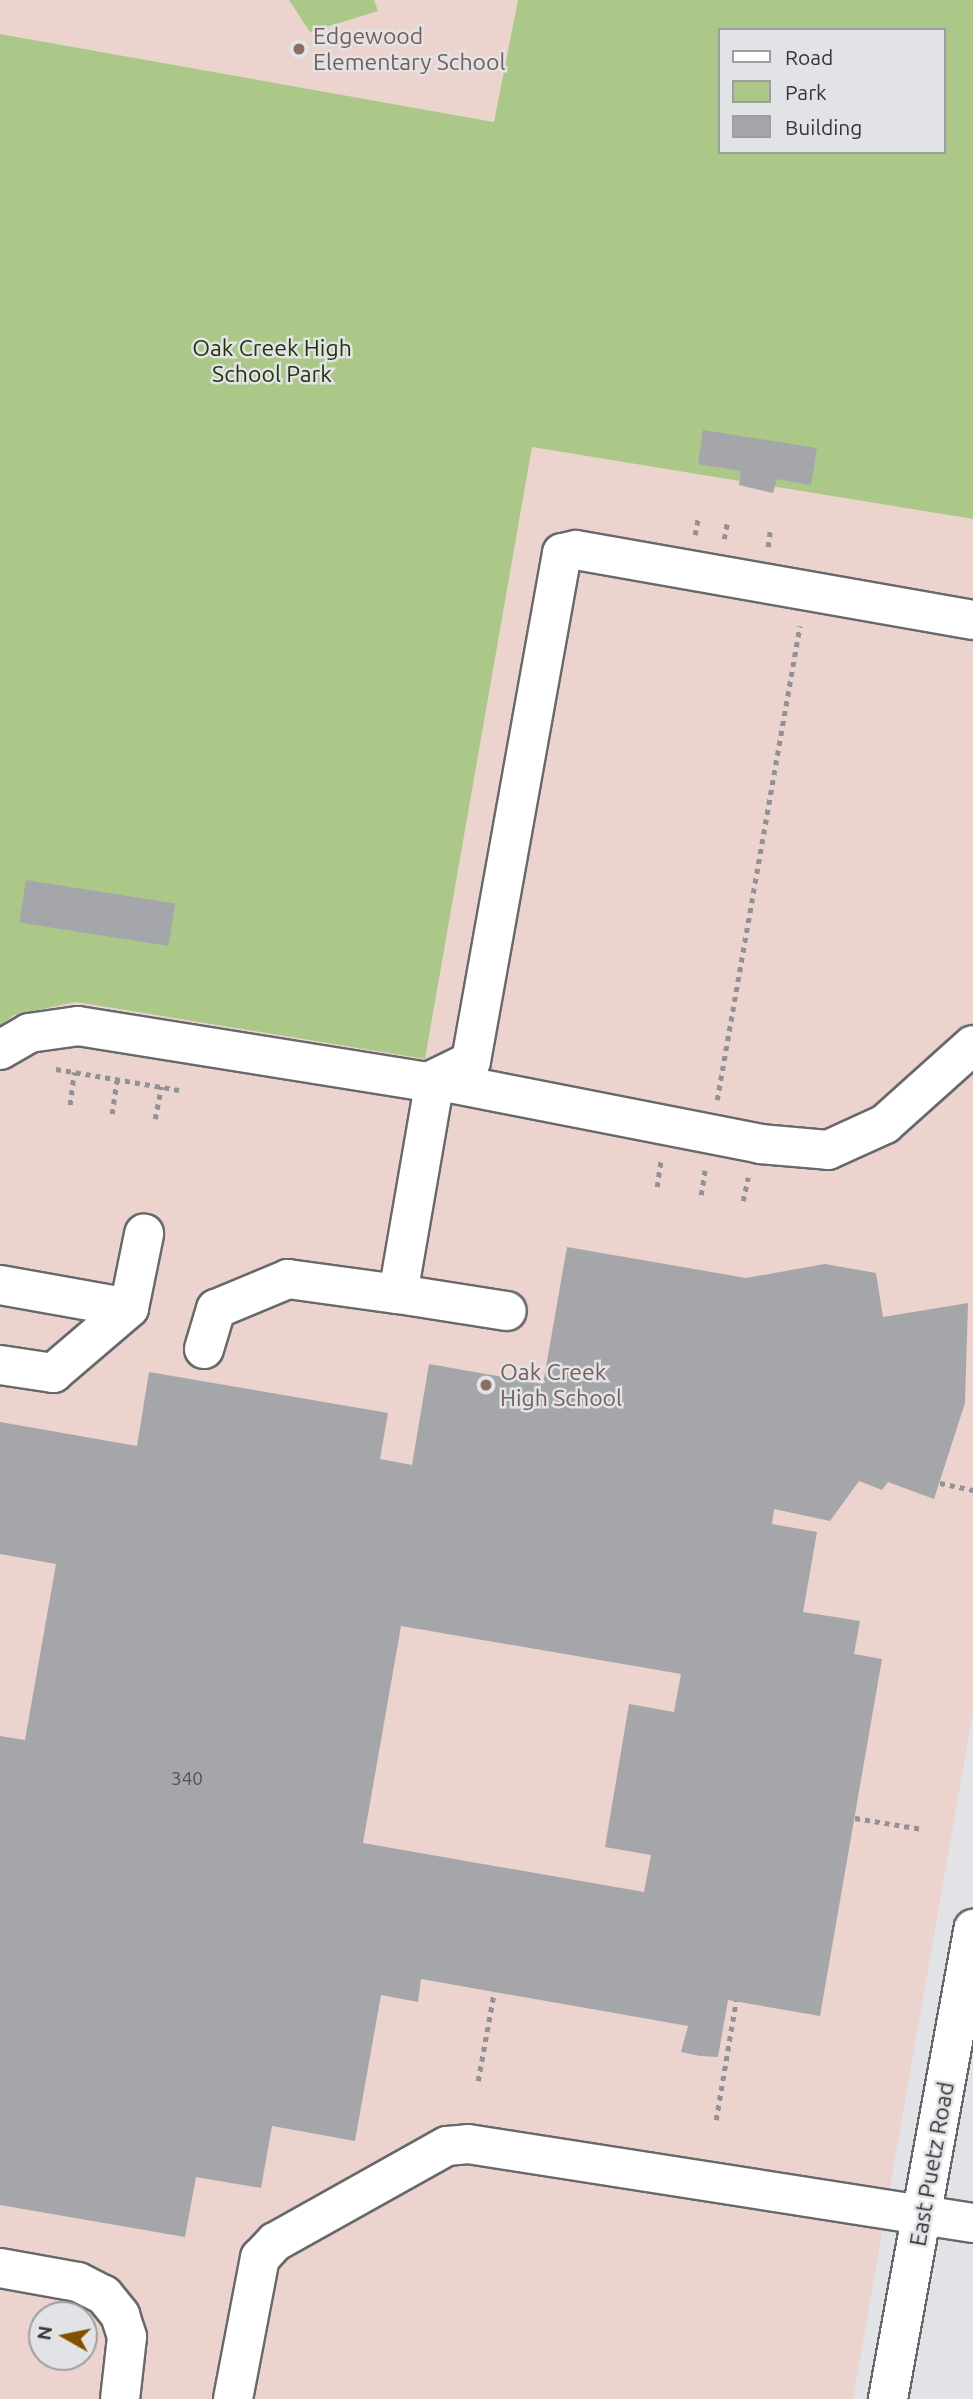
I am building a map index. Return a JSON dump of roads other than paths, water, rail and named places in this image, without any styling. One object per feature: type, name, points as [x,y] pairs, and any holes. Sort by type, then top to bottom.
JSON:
[{"type":"street","points":[[435,1080],[471,1061],[562,553],[576,550],[973,620]]},
{"type":"street","points":[[0,1050],[29,1033],[78,1026],[435,1080],[760,1144],[828,1150],[885,1124],[973,1045]]},
{"type":"street","points":[[398,1294],[435,1080]]},
{"type":"street","points":[[0,1365],[53,1373],[129,1308],[144,1234]]},
{"type":"street","points":[[204,1349],[216,1309],[288,1279],[507,1311]]},
{"type":"street","points":[[0,1285],[129,1308]]},
{"type":"street","name":"East Puetz Road","points":[[888,2399],[923,2219],[973,1928]]},
{"type":"street","points":[[233,2399],[260,2258],[275,2242],[447,2146],[468,2144],[923,2219],[973,2222]]},
{"type":"street","points":[[0,2268],[78,2282],[104,2295],[121,2315],[127,2337],[120,2399]]},
{"type":"place","name":"Edgewood Elementary School","points":[[299,49]]},
{"type":"place","name":"Oak Creek High School","points":[[486,1385]]},
{"type":"park label","name":"Oak Creek High School Park","points":[[272,361]]}]
